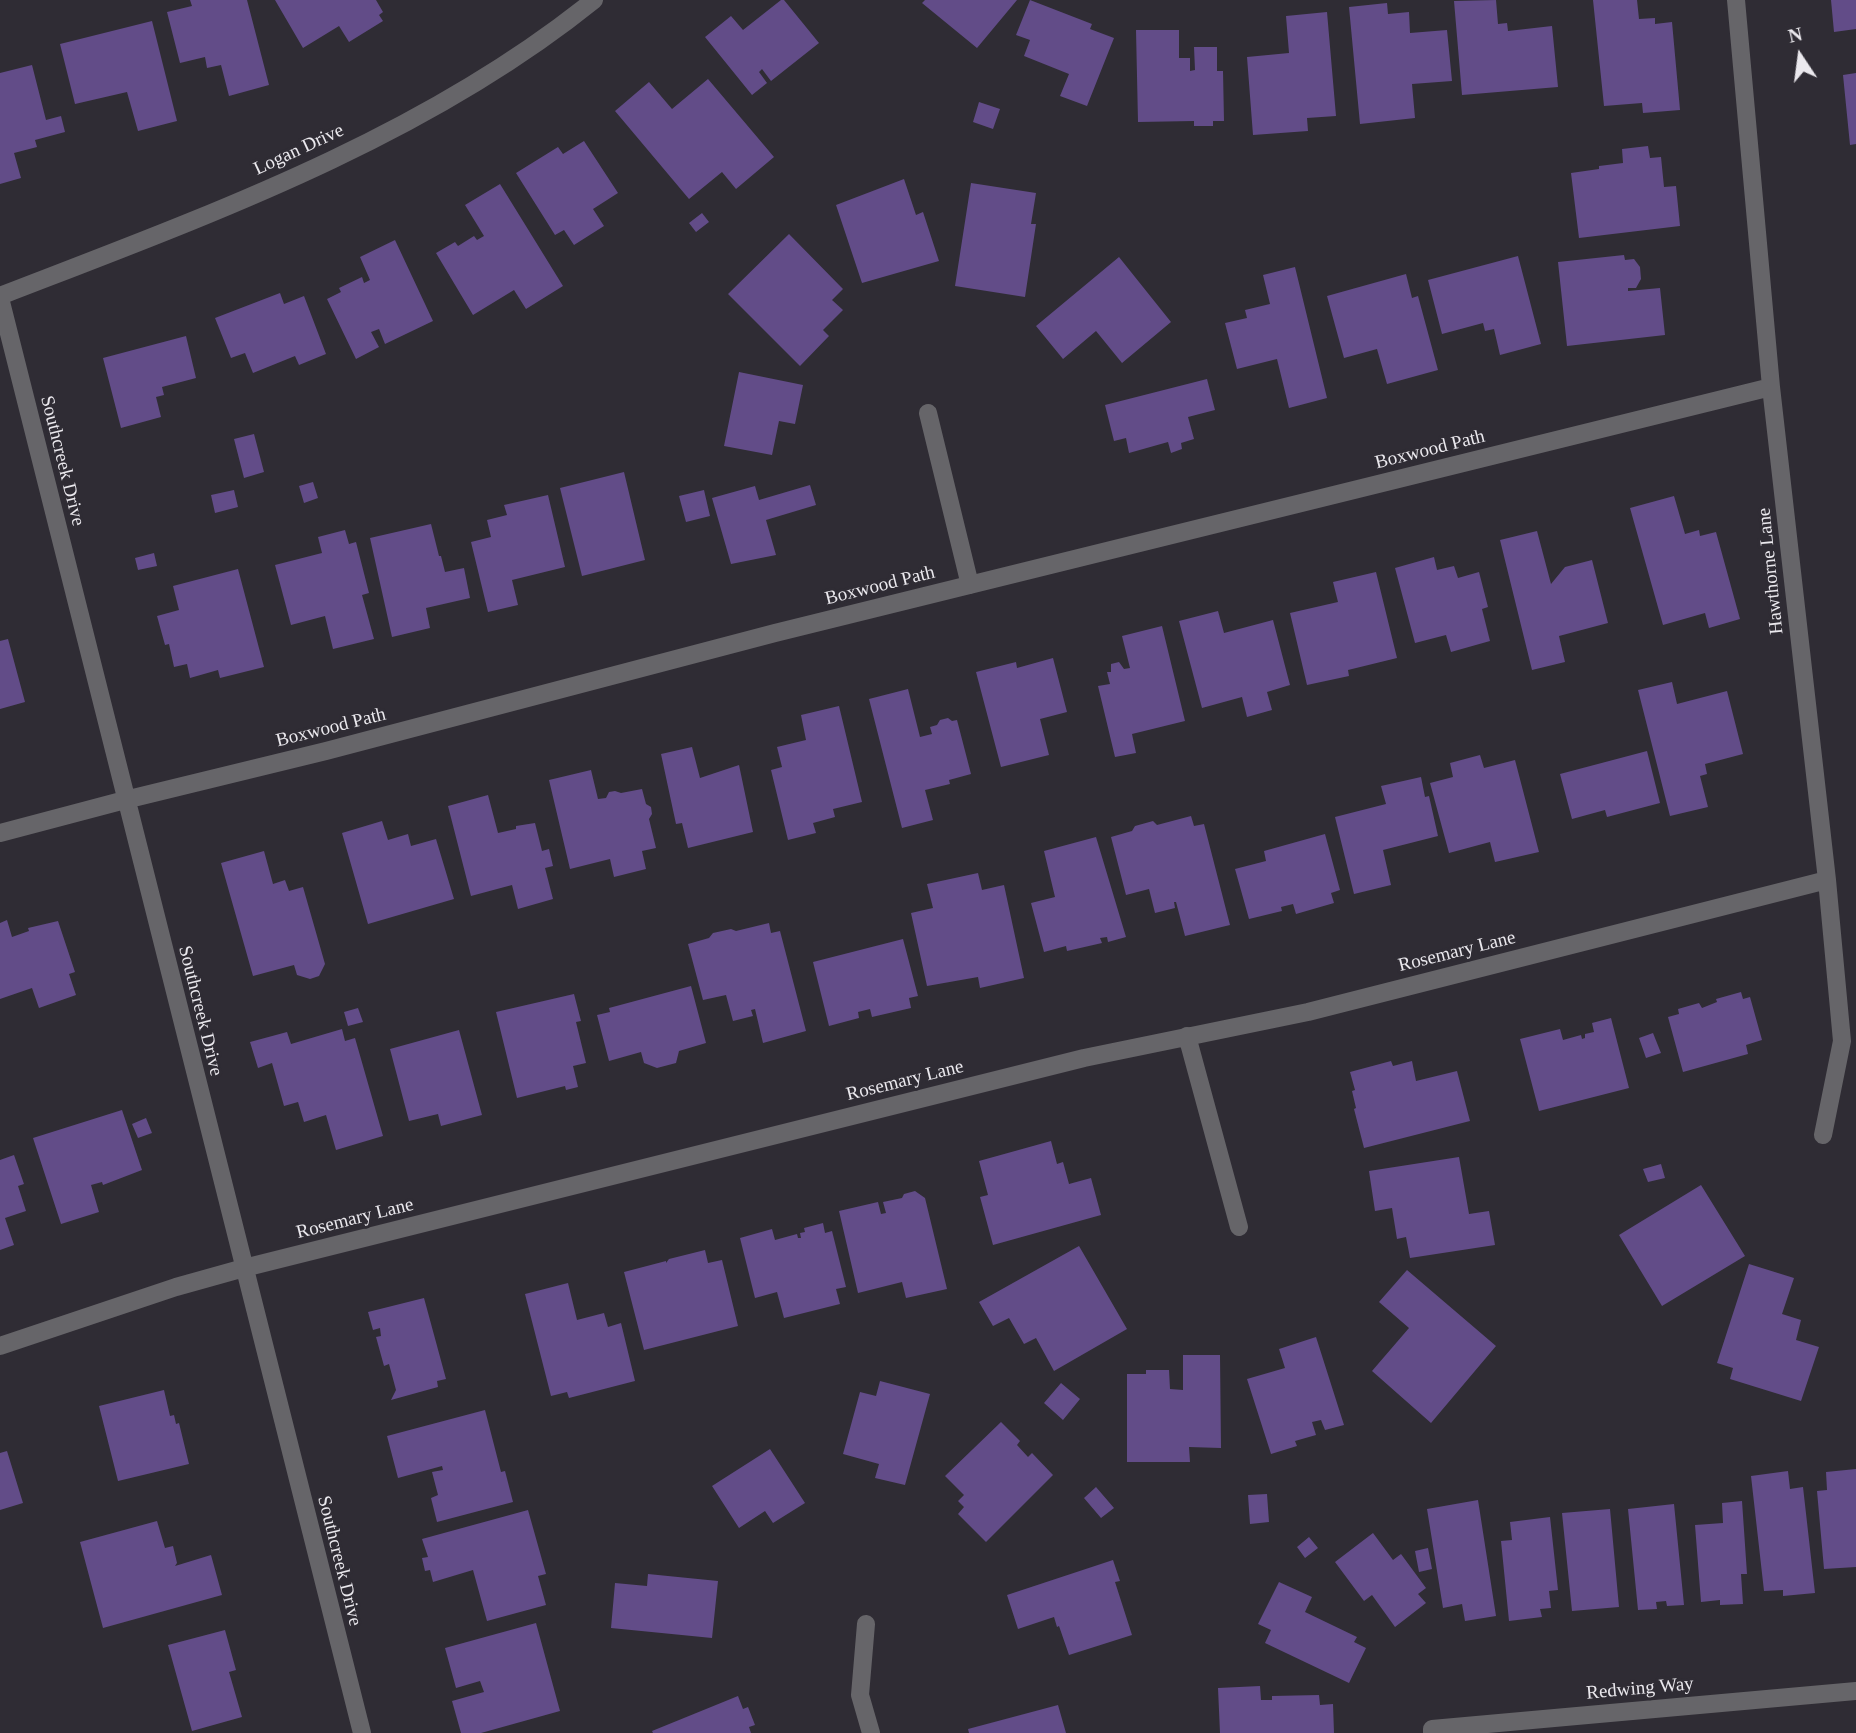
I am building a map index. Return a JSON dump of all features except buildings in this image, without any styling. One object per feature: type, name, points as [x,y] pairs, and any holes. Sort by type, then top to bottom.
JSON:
[{"type":"street","name":"Logan Drive","points":[[0,297],[163,233],[323,164],[416,117],[505,63],[594,0]]},
{"type":"street","name":"Hawthorne Lane","points":[[1737,0],[1771,387],[1827,880],[1842,1041],[1823,1135]]},
{"type":"street","name":"Southcreek Drive","points":[[0,297],[362,1733]]},
{"type":"street","name":"Boxwood Path","points":[[0,834],[775,633],[1771,387]]},
{"type":"street","points":[[929,413],[970,585]]},
{"type":"street","name":"Rosemary Lane","points":[[0,1346],[176,1287],[244,1268],[1084,1058],[1308,1012],[1827,880]]},
{"type":"street","points":[[1187,1036],[1239,1227]]},
{"type":"street","points":[[866,1624],[860,1695],[871,1733]]},
{"type":"street","name":"Redwing Way","points":[[1432,1733],[1432,1729],[1856,1691]]}]
